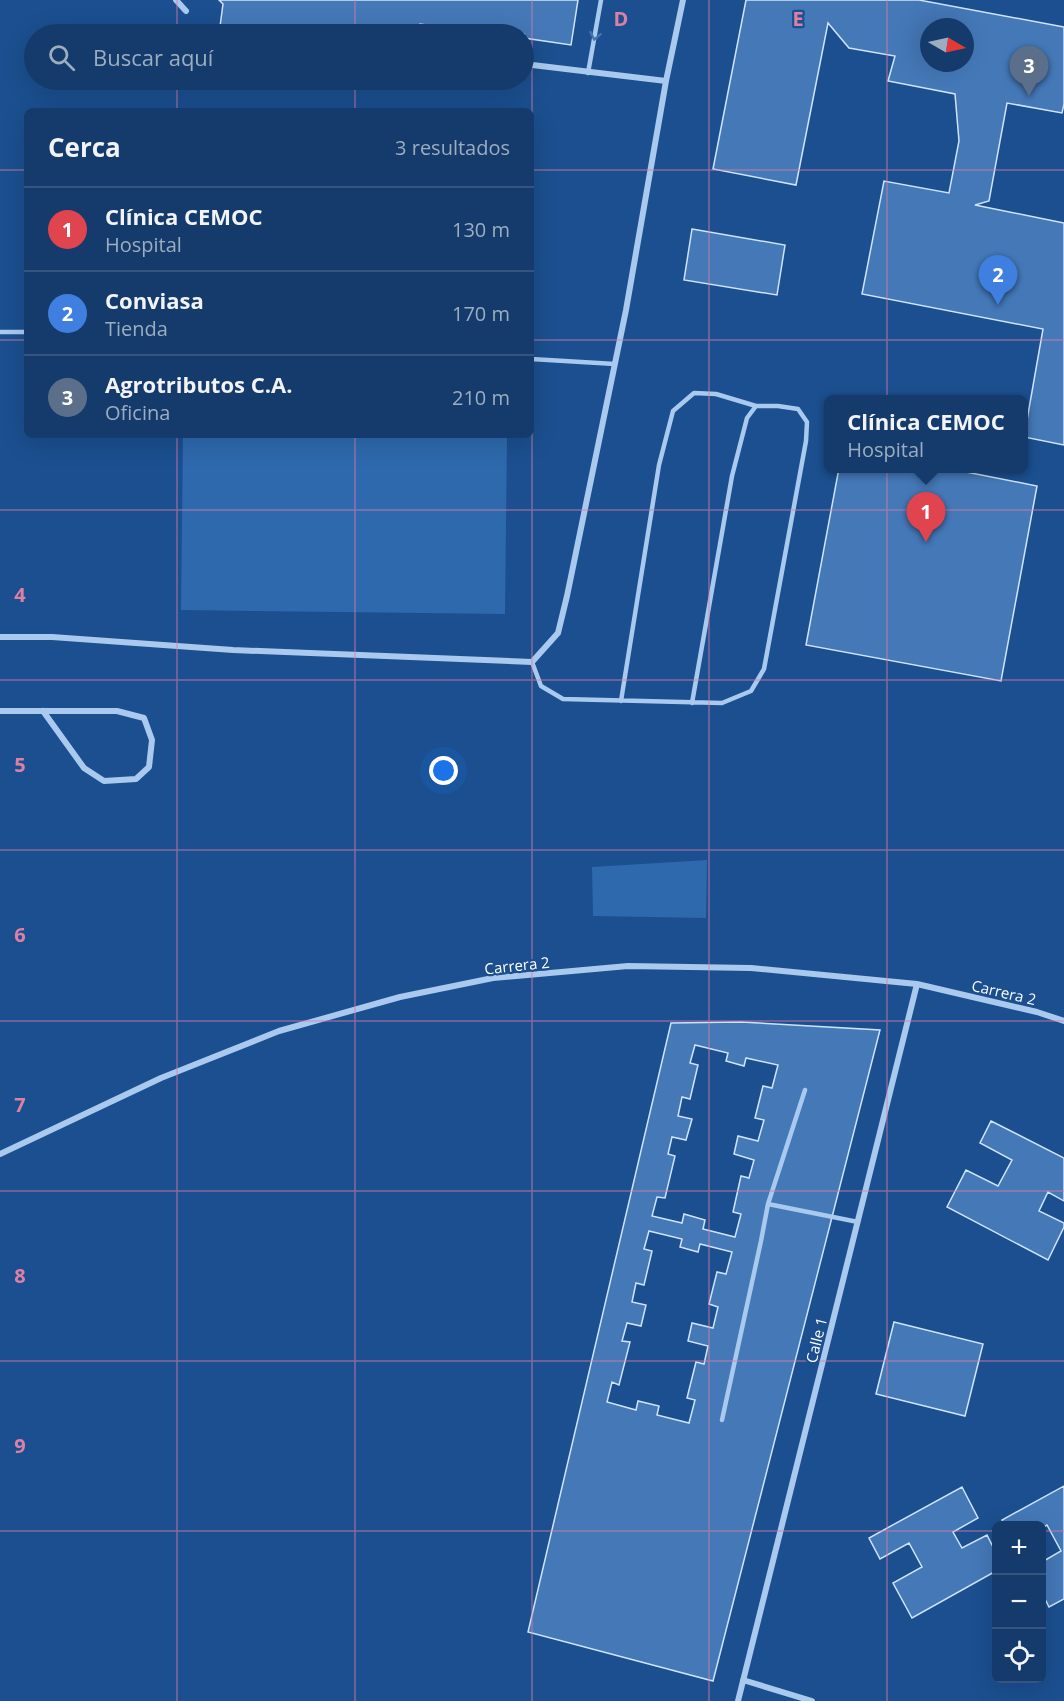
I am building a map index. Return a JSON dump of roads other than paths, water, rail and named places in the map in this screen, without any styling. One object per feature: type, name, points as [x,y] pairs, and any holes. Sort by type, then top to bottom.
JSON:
[{"type":"street","points":[[176,0],[186,11]]},
{"type":"street","points":[[0,638],[52,637],[233,650],[532,662],[558,633],[567,596],[626,310],[666,81],[683,0]]},
{"type":"street","points":[[534,65],[666,81]]},
{"type":"street","points":[[0,711],[43,711],[117,711],[144,718],[152,740],[149,767],[136,779],[104,781],[84,768],[43,711]]},
{"type":"street","name":"Carrera 2","points":[[0,1154],[161,1078],[279,1031],[400,997],[493,978],[628,966],[751,968],[917,984],[1037,1012],[1064,1021]]},
{"type":"street","name":"Calle 1","points":[[738,1701],[917,984]]},
{"type":"street","points":[[742,1680],[812,1701]]},
{"type":"lane","points":[[588,73],[601,0]]},
{"type":"lane","points":[[0,332],[24,332]]},
{"type":"lane","points":[[534,358],[615,364]]},
{"type":"lane","points":[[532,662],[541,686],[563,699],[621,701],[692,703],[722,703],[752,692],[764,669],[806,441],[807,423],[798,409],[756,406],[716,394],[694,393],[673,411],[659,465],[621,701]]},
{"type":"lane","points":[[692,703],[732,476],[747,418],[756,406]]},
{"type":"lane","points":[[722,1420],[768,1204],[805,1090]]},
{"type":"lane","points":[[768,1204],[858,1222]]},
{"type":"place","name":"Agrotributos C.A.","points":[[1029,96]]},
{"type":"place","name":"Conviasa","points":[[998,305]]},
{"type":"place","name":"Clínica CEMOC","points":[[926,542]]}]
